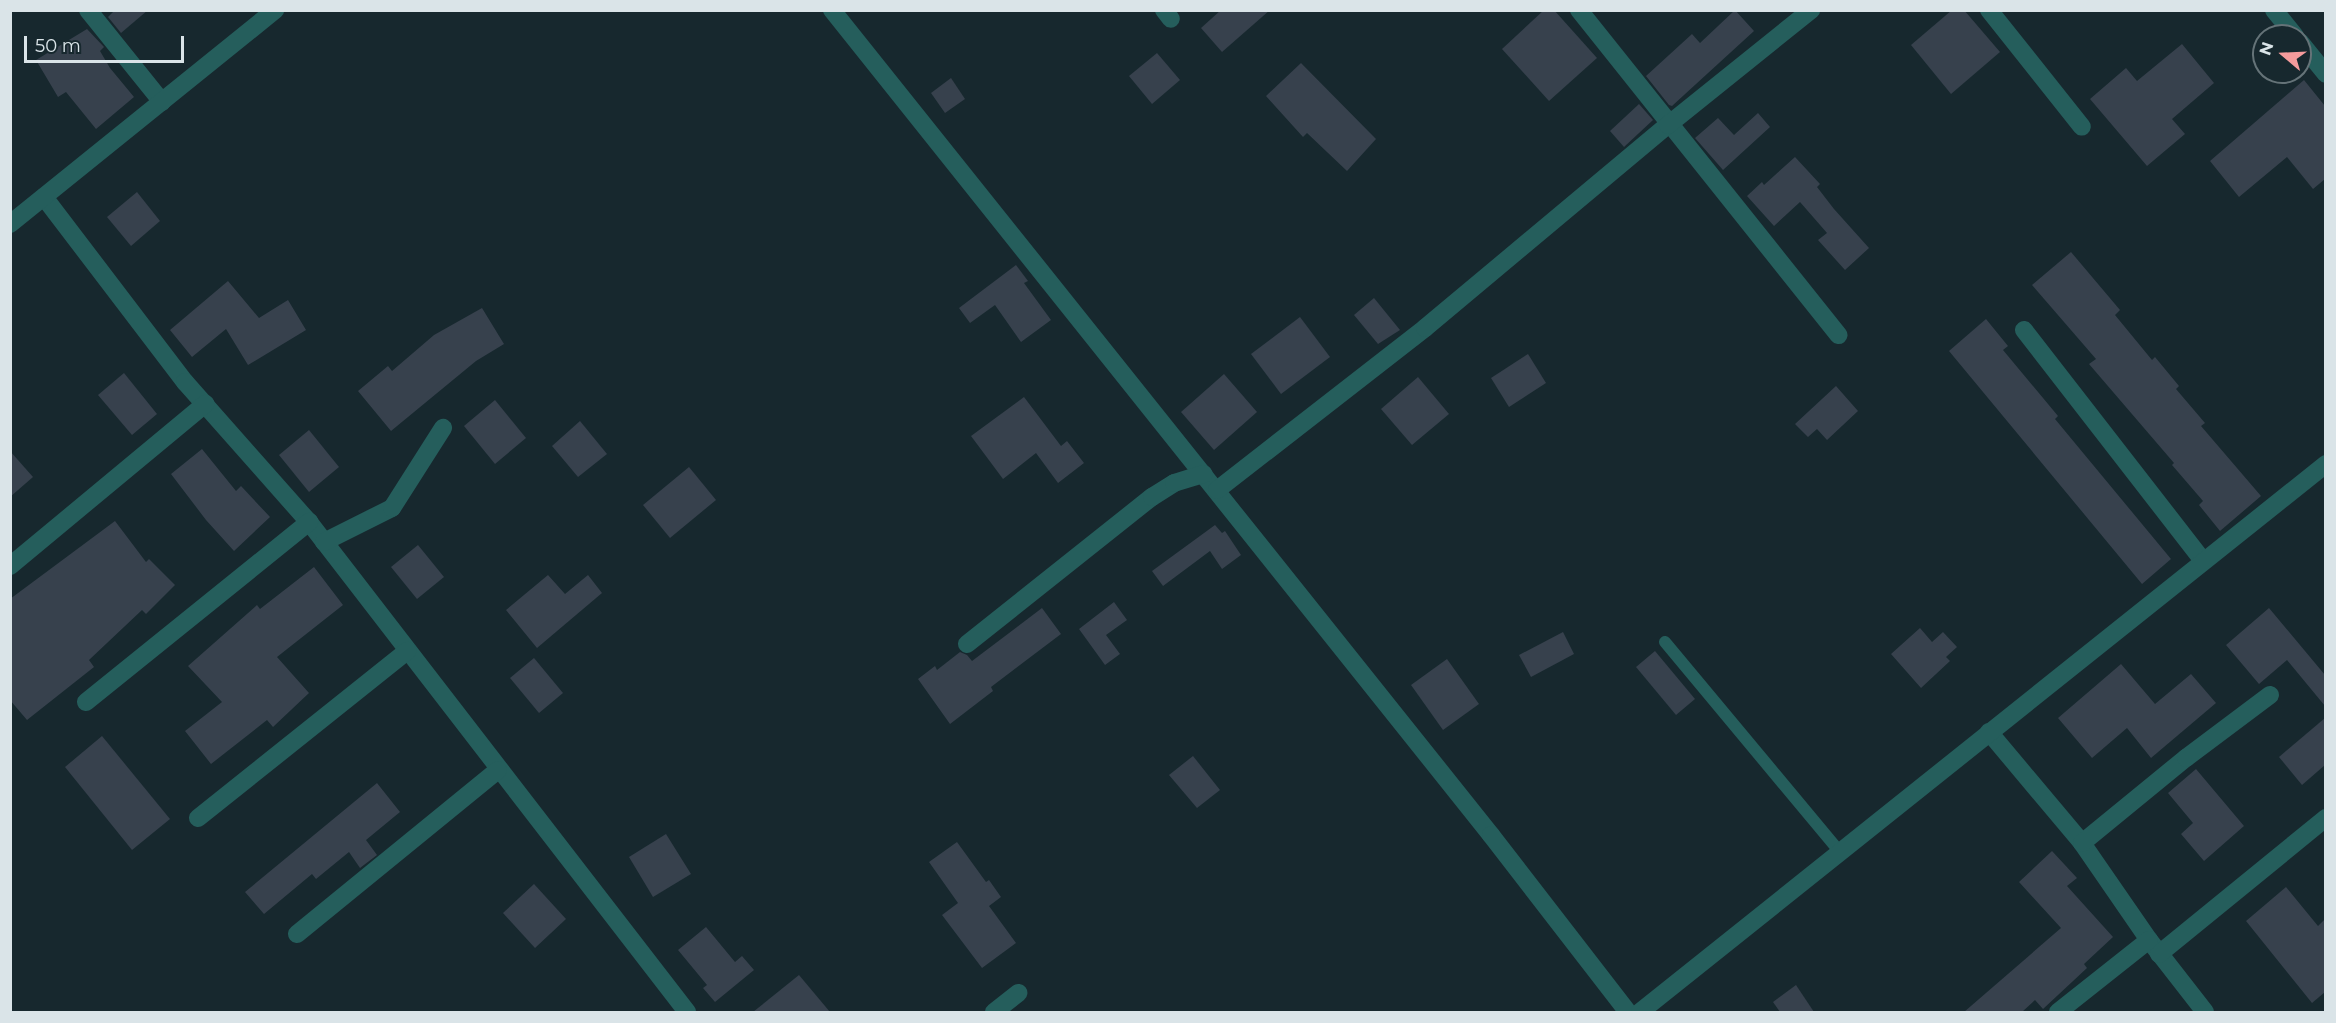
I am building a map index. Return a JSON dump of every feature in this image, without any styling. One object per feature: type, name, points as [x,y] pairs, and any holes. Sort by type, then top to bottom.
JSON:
[{"type":"street","points":[[88,10],[162,102]]},
{"type":"street","points":[[10,224],[275,10]]},
{"type":"street","points":[[832,10],[1217,490],[1491,835],[1628,1012]]},
{"type":"street","points":[[1579,10],[1668,125],[1838,335]]},
{"type":"street","points":[[1217,490],[1425,328],[1668,125],[1811,10]]},
{"type":"street","points":[[1989,10],[2082,127]]},
{"type":"street","points":[[2274,10],[2285,24]]},
{"type":"street","points":[[2312,57],[2325,74]]},
{"type":"street","points":[[44,197],[205,405],[309,522],[498,770],[687,1012]]},
{"type":"street","points":[[2024,330],[2203,561]]},
{"type":"street","points":[[10,566],[205,405]]},
{"type":"street","points":[[324,542],[392,508],[443,428]]},
{"type":"street","points":[[1640,1012],[2325,464]]},
{"type":"street","points":[[967,644],[1152,497],[1174,483],[1204,474]]},
{"type":"street","points":[[86,702],[309,522]]},
{"type":"street","points":[[198,818],[407,651]]},
{"type":"street","points":[[2082,843],[2186,758],[2270,695]]},
{"type":"street","points":[[1989,732],[2082,843],[2154,947],[2205,1012]]},
{"type":"street","points":[[297,934],[498,770]]},
{"type":"street","points":[[2058,1012],[2154,947],[2325,818]]},
{"type":"street","points":[[994,1012],[1018,993]]},
{"type":"lane","points":[[1665,642],[1840,852]]},
{"type":"building","points":[[115,10],[148,10],[121,33],[108,17]]},
{"type":"building","points":[[1221,10],[1270,10],[1222,52],[1201,28]]},
{"type":"building","points":[[1544,10],[1554,10],[1597,58],[1549,101],[1502,49]]},
{"type":"building","points":[[1735,10],[1754,31],[1672,106],[1669,105],[1646,76],[1692,34],[1700,43]]},
{"type":"building","points":[[1952,10],[1964,10],[2000,52],[1951,94],[1911,45]]},
{"type":"building","points":[[87,29],[104,47],[100,51],[110,68],[134,97],[96,129],[66,92],[58,97],[36,60]]},
{"type":"building","points":[[2182,44],[2214,83],[2172,119],[2185,134],[2147,166],[2090,99],[2126,68],[2137,81]]},
{"type":"building","points":[[1157,53],[1180,80],[1152,104],[1129,76]]},
{"type":"building","points":[[1301,63],[1376,139],[1347,171],[1307,133],[1303,137],[1266,96]]},
{"type":"building","points":[[951,78],[965,99],[945,113],[931,93]]},
{"type":"building","points":[[2299,84],[2307,84],[2325,106],[2325,179],[2313,189],[2287,157],[2239,197],[2210,161]]},
{"type":"building","points":[[1639,104],[1653,120],[1624,147],[1610,131]]},
{"type":"building","points":[[1758,113],[1770,127],[1723,170],[1695,138],[1718,118],[1734,135]]},
{"type":"building","points":[[1795,157],[1820,184],[1817,187],[1834,209],[1869,248],[1845,270],[1818,240],[1827,233],[1800,202],[1774,226],[1747,196],[1762,182],[1764,185]]},
{"type":"building","points":[[137,192],[160,221],[131,246],[107,217]]},
{"type":"building","points":[[2071,252],[2120,310],[2115,315],[2152,360],[2155,357],[2179,386],[2176,389],[2205,423],[2201,426],[2261,496],[2220,531],[2199,505],[2203,501],[2172,465],[2174,463],[2089,364],[2096,359],[2032,285]]},
{"type":"building","points":[[1016,265],[1028,281],[1024,283],[1051,320],[1021,342],[995,305],[970,323],[959,308]]},
{"type":"building","points":[[228,281],[259,318],[288,300],[306,330],[248,365],[226,329],[192,357],[170,330]]},
{"type":"building","points":[[1374,298],[1400,330],[1378,344],[1354,315]]},
{"type":"building","points":[[482,308],[504,344],[476,361],[391,431],[358,391],[388,366],[392,371],[434,335]]},
{"type":"building","points":[[1300,317],[1330,357],[1281,394],[1251,354]]},
{"type":"building","points":[[1986,319],[2008,346],[2003,350],[2058,416],[2055,419],[2171,559],[2142,584],[1949,351]]},
{"type":"building","points":[[1528,354],[1546,383],[1509,407],[1491,378]]},
{"type":"building","points":[[124,373],[157,414],[132,435],[98,395]]},
{"type":"building","points":[[1224,374],[1257,412],[1214,450],[1181,412]]},
{"type":"building","points":[[1418,377],[1449,414],[1412,445],[1381,409]]},
{"type":"building","points":[[1836,386],[1858,411],[1827,440],[1817,429],[1808,437],[1795,424]]},
{"type":"building","points":[[1024,397],[1061,446],[1067,441],[1084,463],[1058,483],[1036,453],[1003,479],[971,436]]},
{"type":"building","points":[[495,400],[526,438],[495,464],[464,426]]},
{"type":"building","points":[[580,421],[607,454],[578,477],[552,446]]},
{"type":"building","points":[[309,430],[339,467],[309,492],[279,455]]},
{"type":"building","points":[[202,449],[236,491],[241,486],[270,517],[234,551],[206,520],[171,474]]},
{"type":"building","points":[[10,451],[33,477],[10,497]]},
{"type":"building","points":[[689,467],[716,500],[670,538],[643,505]]},
{"type":"building","points":[[115,521],[146,562],[149,559],[175,585],[146,614],[142,610],[89,660],[94,667],[27,720],[10,700],[10,599]]},
{"type":"building","points":[[1215,525],[1222,533],[1225,531],[1241,555],[1222,569],[1210,551],[1163,586],[1152,571]]},
{"type":"building","points":[[418,545],[444,577],[417,599],[391,567]]},
{"type":"building","points":[[314,567],[343,605],[277,657],[309,693],[273,727],[267,720],[211,764],[185,731],[222,702],[188,666],[257,605],[260,609]]},
{"type":"building","points":[[548,575],[565,594],[588,575],[602,593],[537,648],[506,610]]},
{"type":"building","points":[[1114,602],[1127,620],[1106,635],[1120,654],[1105,665],[1079,629]]},
{"type":"building","points":[[1042,608],[1061,634],[991,687],[993,691],[950,724],[918,679],[935,666],[937,670],[960,652],[972,661]]},
{"type":"building","points":[[2269,608],[2325,675],[2325,706],[2287,660],[2259,684],[2226,645]]},
{"type":"building","points":[[1920,628],[1932,642],[1943,632],[1957,647],[1946,657],[1950,661],[1921,688],[1891,654]]},
{"type":"building","points":[[1563,632],[1574,654],[1531,677],[1519,655]]},
{"type":"building","points":[[1655,651],[1695,699],[1676,715],[1636,667]]},
{"type":"building","points":[[534,658],[563,693],[539,713],[510,678]]},
{"type":"building","points":[[1447,659],[1479,704],[1443,730],[1411,685]]},
{"type":"building","points":[[2121,664],[2155,704],[2191,674],[2216,703],[2151,758],[2127,728],[2092,758],[2058,718]]},
{"type":"building","points":[[2325,718],[2325,765],[2302,785],[2279,757]]},
{"type":"building","points":[[102,736],[170,819],[132,850],[65,767]]},
{"type":"building","points":[[1193,756],[1220,790],[1197,808],[1169,775]]},
{"type":"building","points":[[2196,769],[2244,826],[2204,861],[2181,834],[2193,823],[2168,793]]},
{"type":"building","points":[[377,783],[400,812],[366,840],[377,855],[360,868],[349,852],[316,879],[312,874],[264,914],[245,892]]},
{"type":"building","points":[[666,834],[691,874],[653,897],[629,857]]},
{"type":"building","points":[[957,842],[986,882],[989,880],[1001,897],[989,906],[1016,943],[982,968],[942,915],[958,903],[929,862]]},
{"type":"building","points":[[2052,851],[2077,878],[2067,886],[2113,937],[2084,964],[2087,968],[2043,1009],[2035,1000],[2022,1012],[1964,1012],[2061,928],[2019,882]]},
{"type":"building","points":[[534,884],[566,919],[535,948],[503,913]]},
{"type":"building","points":[[2286,887],[2318,926],[2325,919],[2325,992],[2312,1003],[2246,921]]},
{"type":"building","points":[[706,927],[735,962],[742,956],[754,970],[715,1002],[703,988],[707,985],[678,950]]},
{"type":"building","points":[[799,975],[830,1012],[753,1012]]},
{"type":"building","points":[[1796,985],[1814,1012],[1780,1012],[1773,1002]]}]
